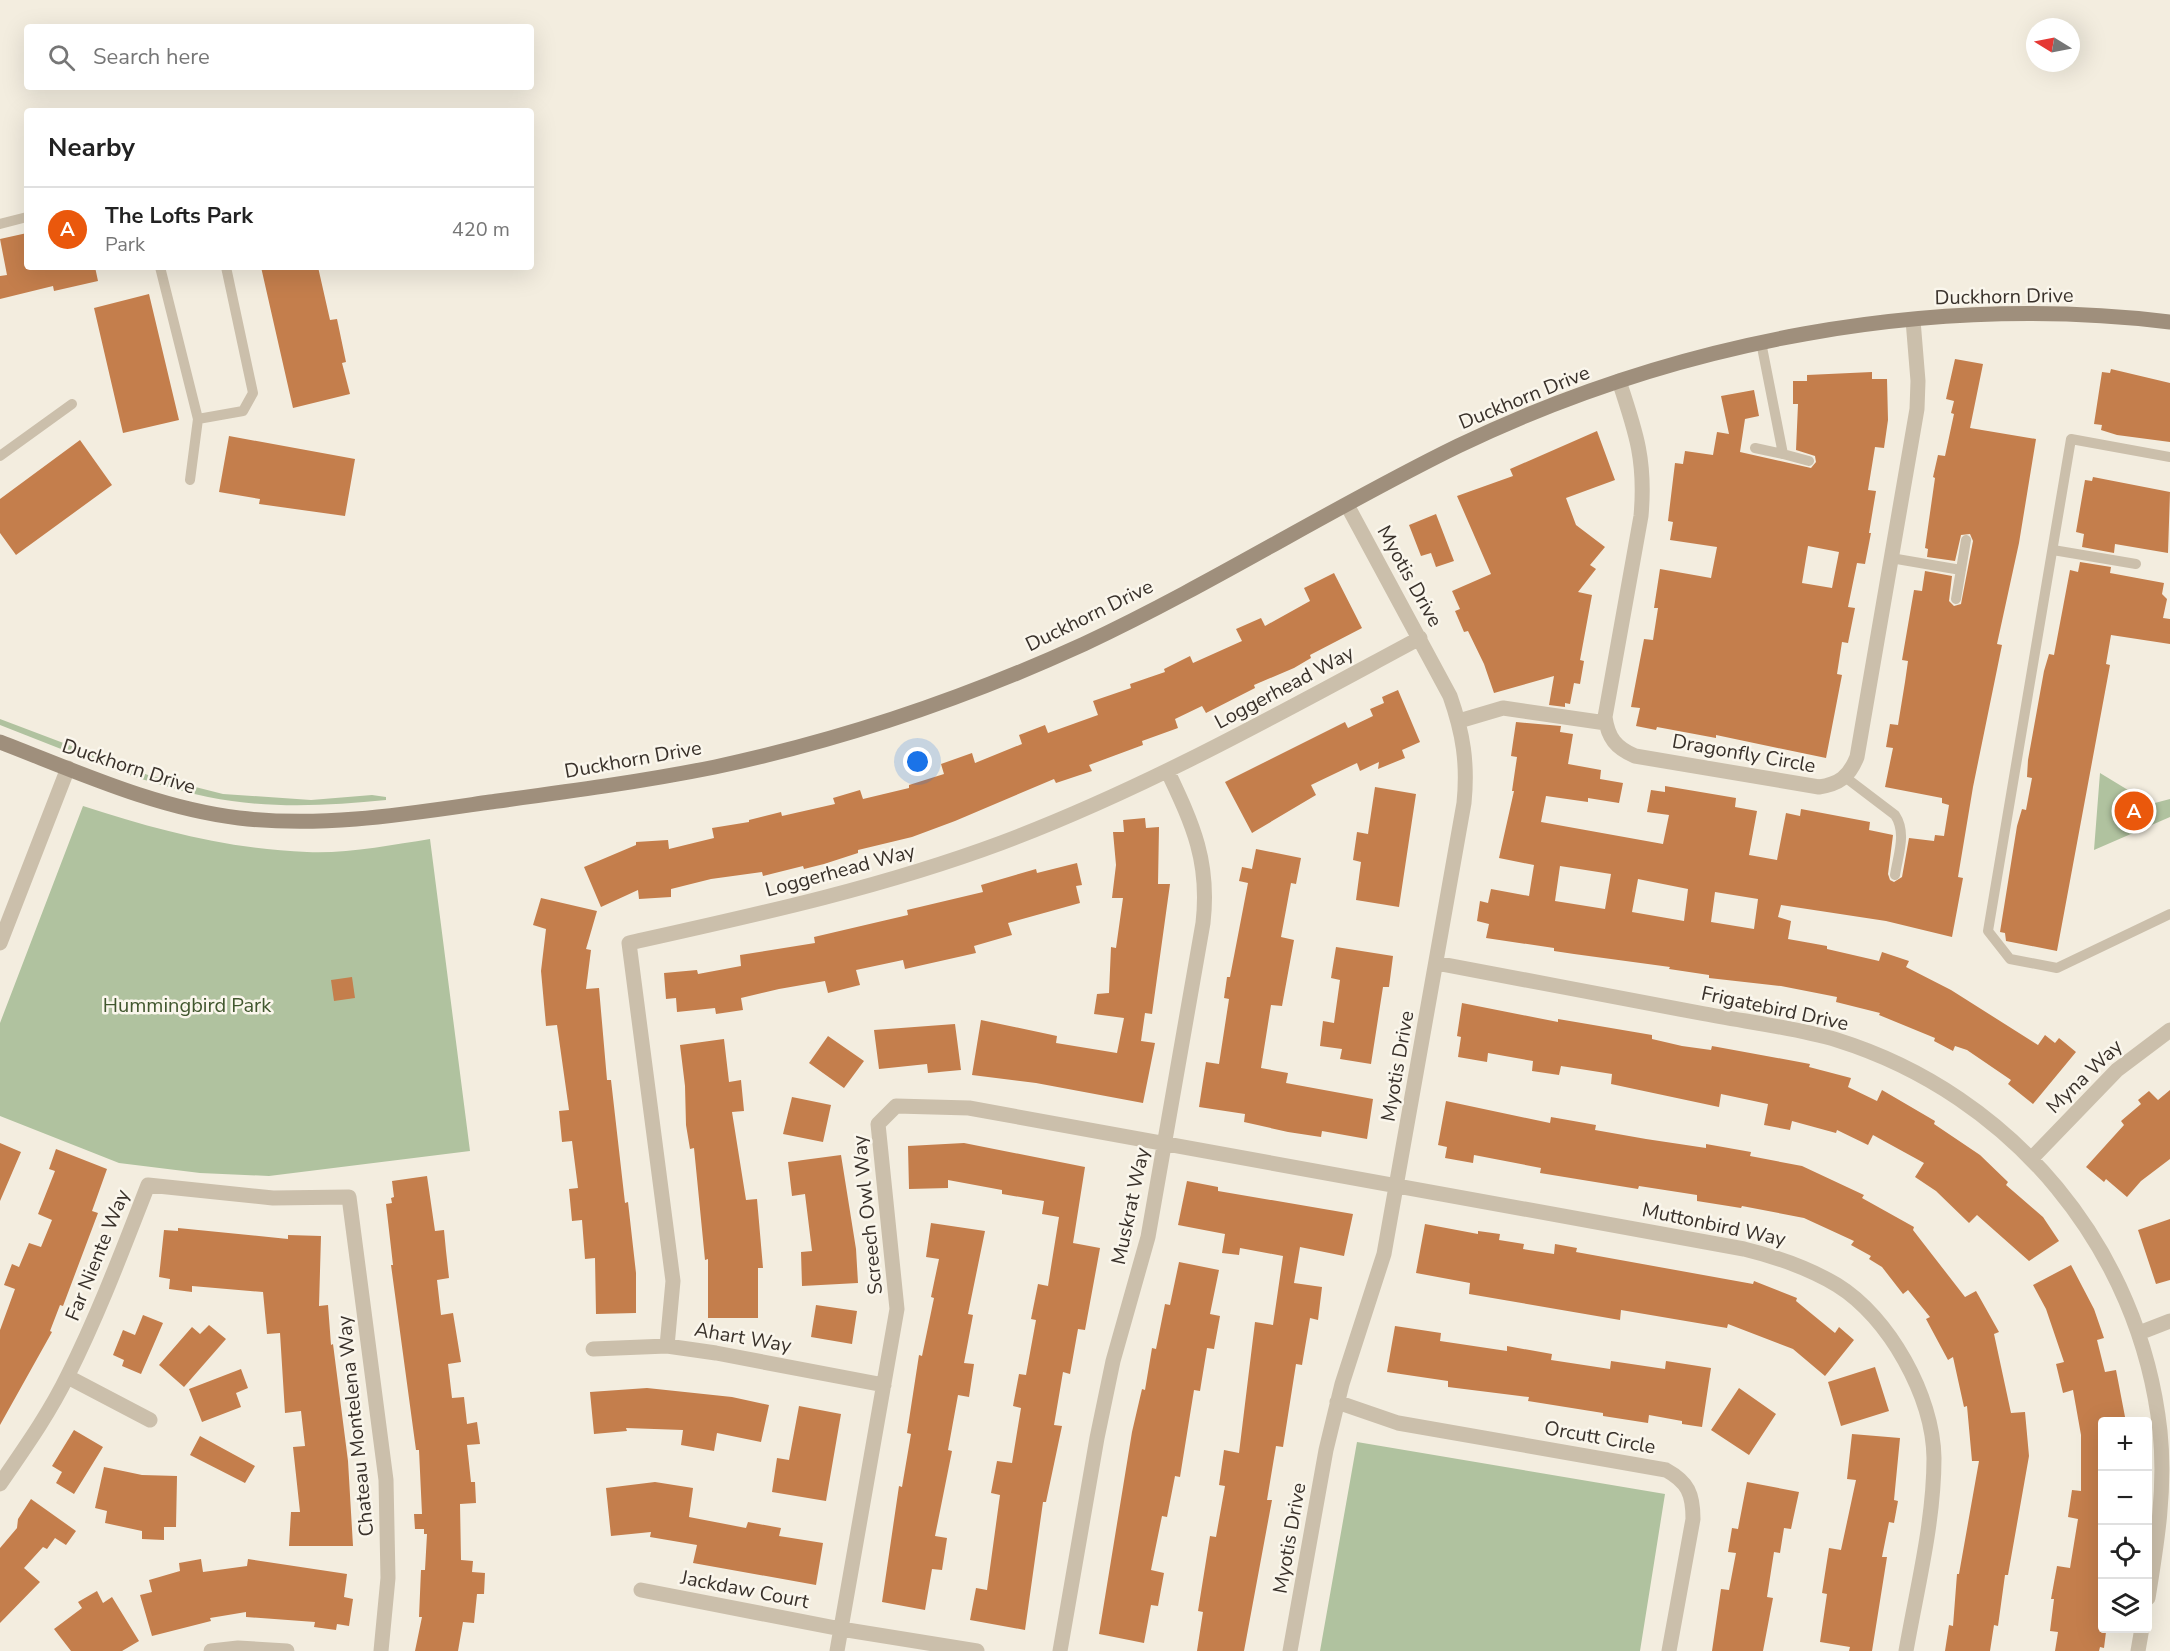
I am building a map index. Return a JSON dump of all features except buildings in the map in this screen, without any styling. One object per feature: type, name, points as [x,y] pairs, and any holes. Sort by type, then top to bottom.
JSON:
[{"type":"street","name":"Duckhorn Drive","points":[[0,742],[151,799],[206,813],[299,822],[356,820],[614,786],[717,766],[820,741],[887,720],[1020,672],[1147,612],[1460,445],[1539,411],[1620,381],[1761,342],[1853,326],[1913,320],[2057,314],[2170,322]]},
{"type":"street","points":[[1845,777],[1852,770],[1857,757],[1917,410],[1918,381],[1913,320]]},
{"type":"street","points":[[1459,721],[1503,708],[1606,723],[1641,516],[1644,483],[1638,438],[1620,381]]},
{"type":"street","name":"Myotis Drive","points":[[1290,1651],[1326,1450],[1337,1402],[1384,1254],[1465,792],[1465,748],[1450,696],[1347,505]]},
{"type":"street","name":"Loggerhead Way","points":[[667,1346],[673,1281],[629,943],[828,897],[932,866],[1011,839],[1168,772],[1420,638]]},
{"type":"street","name":"Dragonfly Circle","points":[[1606,723],[1607,732],[1614,744],[1635,756],[1819,788],[1833,785],[1845,777]]},
{"type":"street","points":[[0,943],[68,768]]},
{"type":"street","name":"Muskrat Way","points":[[1060,1651],[1099,1427],[1113,1361],[1148,1237],[1206,900],[1206,878],[1200,845],[1193,824],[1168,772]]},
{"type":"street","name":"Frigatebird Drive","points":[[1436,963],[1837,1040],[1887,1059],[1949,1091],[1997,1126],[2032,1158],[2086,1224],[2127,1300],[2139,1333],[2156,1400],[2162,1486],[2158,1538],[2151,1579]]},
{"type":"street","name":"Myna Way","points":[[2032,1158],[2117,1071],[2170,1030]]},
{"type":"street","name":"Screech Owl Way","points":[[837,1651],[897,1309],[878,1124],[896,1106],[969,1108],[1398,1184]]},
{"type":"street","name":"Muttonbird Way","points":[[1398,1184],[1775,1256],[1805,1268],[1839,1286],[1893,1341],[1914,1376],[1927,1415],[1934,1455],[1932,1499],[1906,1651]]},
{"type":"street","name":"Far Niente Way","points":[[0,1484],[33,1436],[68,1377],[101,1306],[148,1185],[273,1198],[349,1197]]},
{"type":"street","name":"Chateau Montelena Way","points":[[349,1197],[386,1480],[388,1578],[381,1651]]},
{"type":"street","points":[[2139,1333],[2170,1321]]},
{"type":"street","name":"Ahart Way","points":[[593,1348],[667,1346],[884,1385]]},
{"type":"street","points":[[68,1377],[150,1420]]},
{"type":"street","name":"Orcutt Circle","points":[[1337,1402],[1398,1423],[1665,1470],[1677,1476],[1689,1487],[1693,1499],[1693,1519],[1669,1651]]},
{"type":"street","name":"Jackdaw Court","points":[[642,1590],[841,1629],[977,1651]]},
{"type":"street","points":[[2138,1651],[2141,1633]]},
{"type":"street","points":[[211,1651],[238,1648],[287,1651]]},
{"type":"lane","points":[[0,224],[24,219]]},
{"type":"lane","points":[[161,270],[198,419],[190,480]]},
{"type":"lane","points":[[198,419],[243,411],[253,393],[227,270]]},
{"type":"lane","points":[[1761,342],[1783,454]]},
{"type":"lane","points":[[0,456],[72,404]]},
{"type":"lane","points":[[2170,457],[2071,439],[1988,931],[2010,959],[2057,968],[2170,914]]},
{"type":"lane","points":[[1755,448],[1809,461]]},
{"type":"lane","points":[[1956,599],[1966,540]]},
{"type":"lane","points":[[2053,550],[2136,564]]},
{"type":"lane","points":[[1891,558],[1961,570]]},
{"type":"lane","points":[[1845,777],[1895,815],[1899,822],[1902,832],[1895,875]]},
{"type":"green space","points":[[0,719],[148,775],[223,794],[311,800],[372,795],[386,797],[386,800],[342,804],[275,805],[208,797],[181,791],[102,765],[0,725]]},
{"type":"green space","points":[[2100,773],[2151,804],[2170,799],[2170,817],[2094,850]]},
{"type":"green space","name":"Hummingbird Park","points":[[83,806],[193,837],[278,850],[337,852],[430,839],[470,1151],[269,1176],[200,1173],[119,1163],[0,1116],[0,1023]]},
{"type":"green space","points":[[1357,1442],[1665,1494],[1640,1651],[1320,1651]]},
{"type":"place","name":"The Lofts Park","points":[[2134,811]]}]
